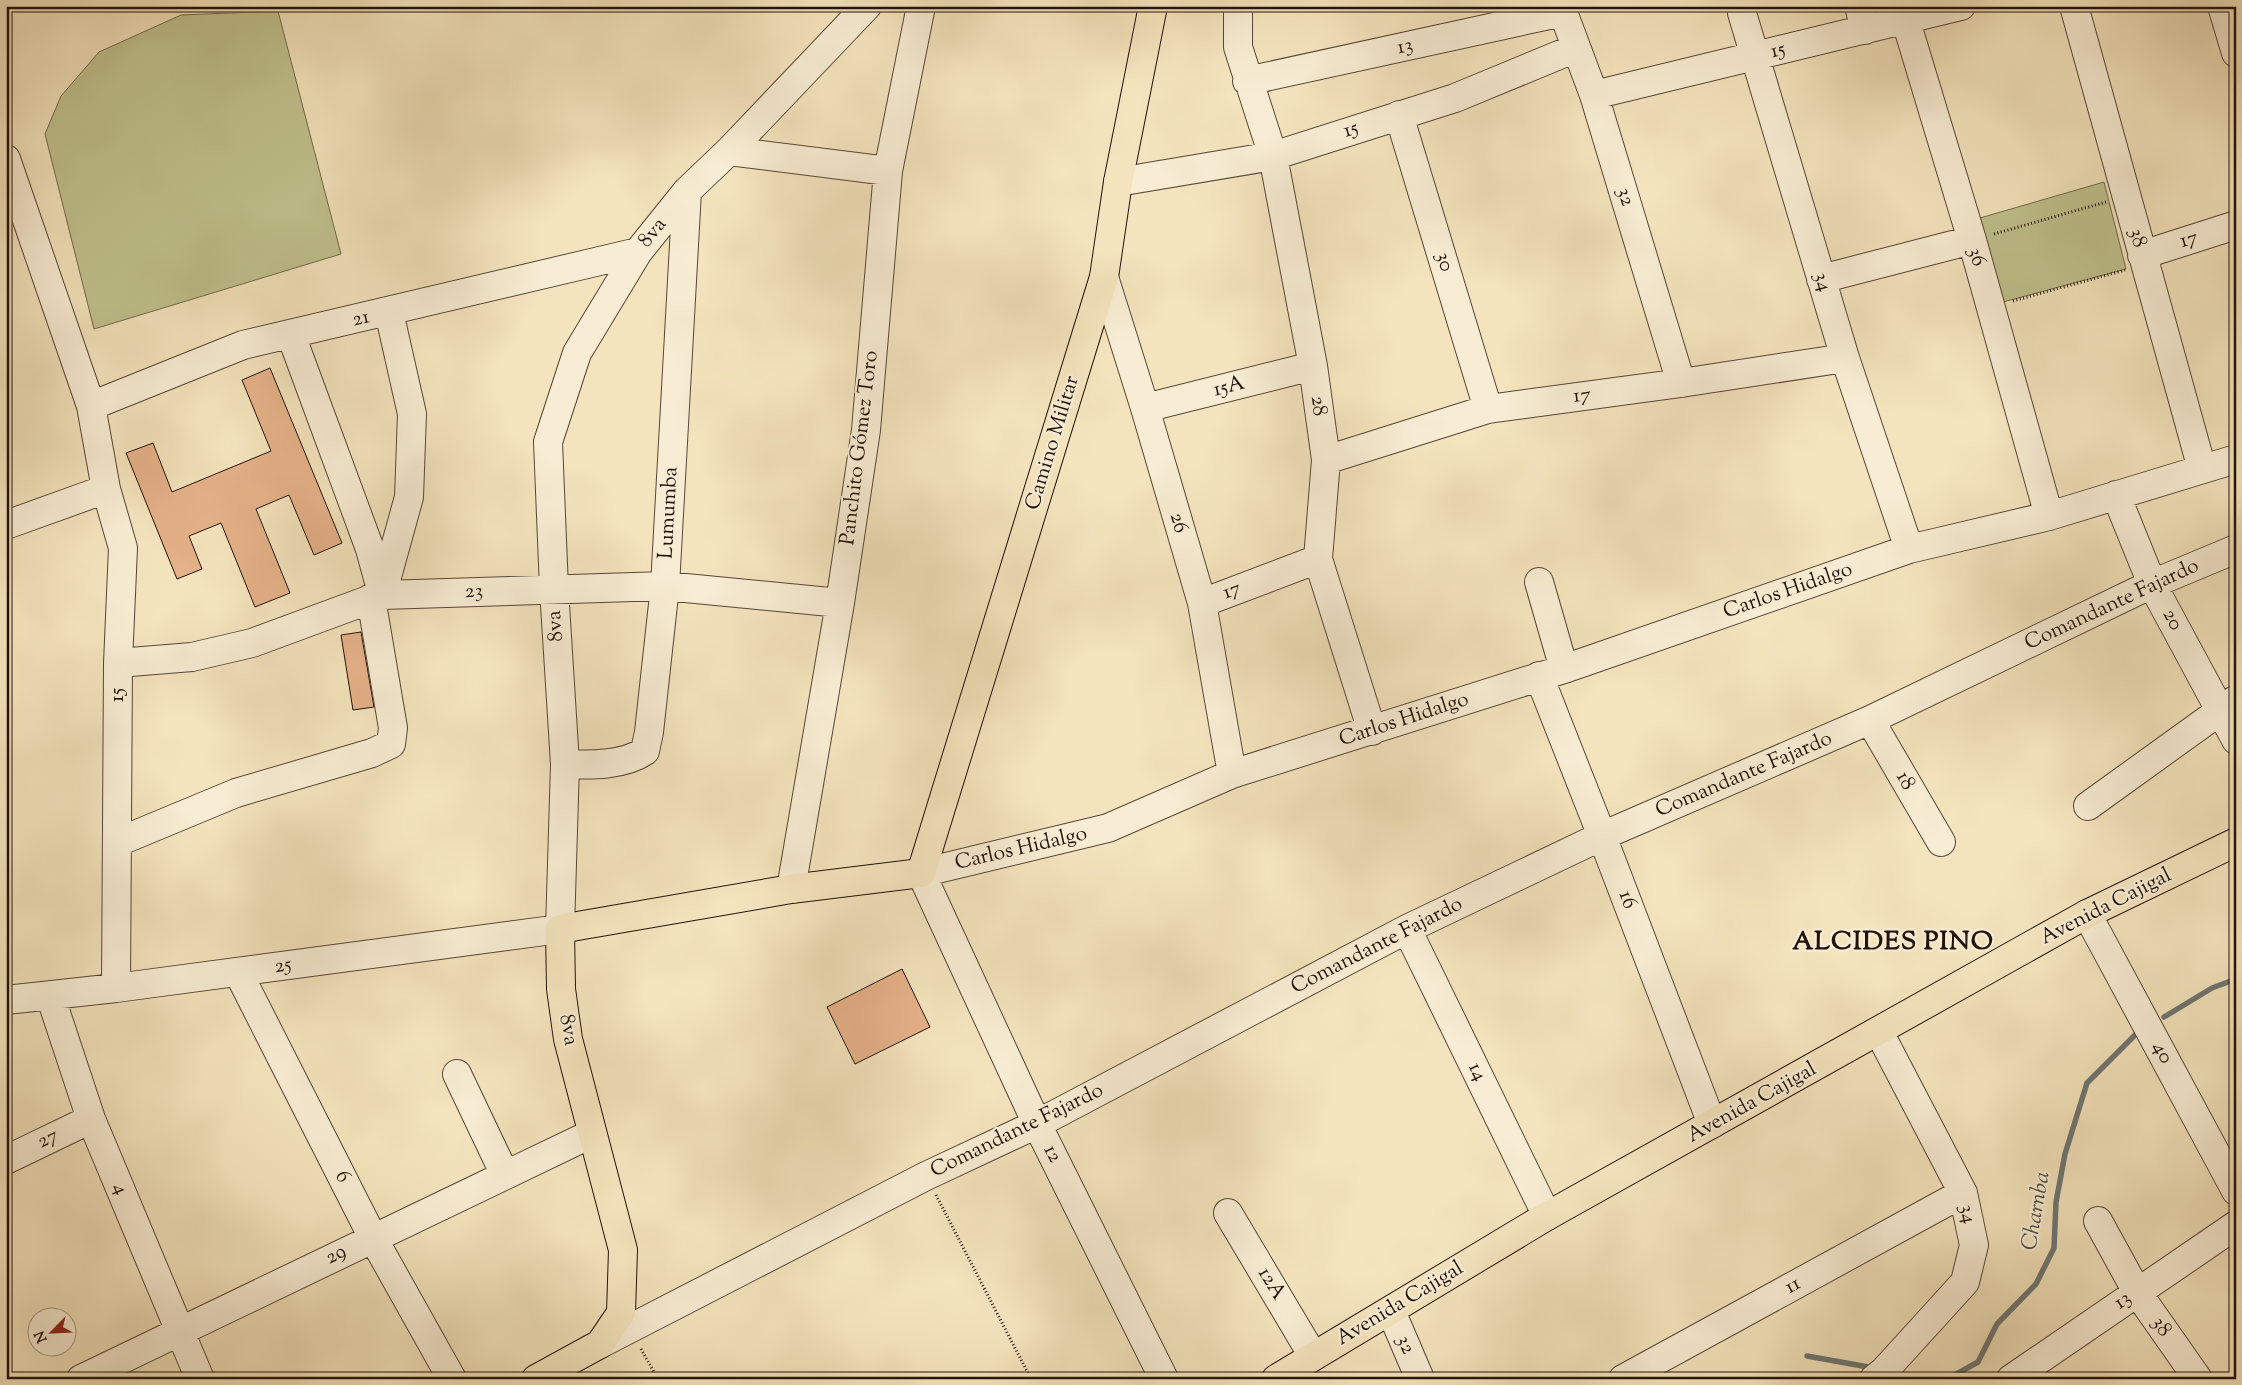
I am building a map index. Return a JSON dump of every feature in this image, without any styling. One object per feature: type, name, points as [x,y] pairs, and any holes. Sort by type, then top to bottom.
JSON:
[{"type":"main road","name":"Camino Militar","points":[[921,872],[1104,277],[1118,182],[1153,6]]},
{"type":"main road","name":"Avenida Cajigal","points":[[1276,1379],[1547,1216],[2088,914],[2236,842]]},
{"type":"main road","name":"Carlos Hidalgo","points":[[560,929],[791,889],[921,872]]},
{"type":"main road","name":"8va","points":[[560,929],[561,989],[568,1039],[622,1250],[621,1313],[600,1344]]},
{"type":"main road","name":"Comandante Fajardo","points":[[536,1379],[600,1344]]},
{"type":"street","name":"8va","points":[[560,929],[565,764],[554,589],[548,442],[577,353],[638,252],[687,191],[730,151],[867,6]]},
{"type":"street","name":"Panchito Gómez Toro","points":[[791,889],[840,604],[866,430],[888,171],[920,6]]},
{"type":"street","name":"28","points":[[1238,6],[1238,47],[1247,81],[1273,156],[1313,366],[1326,460],[1318,559],[1372,731]]},
{"type":"street","name":"15","points":[[1594,95],[1755,57],[1862,18],[1896,12],[1961,6]]},
{"type":"street","name":"38","points":[[2074,6],[2202,469]]},
{"type":"street","points":[[2222,6],[2236,53]]},
{"type":"street","name":"13","points":[[1247,81],[1563,12]]},
{"type":"street","name":"32","points":[[1563,12],[1594,95],[1681,384]]},
{"type":"street","name":"36","points":[[1896,12],[1972,240],[2049,516]]},
{"type":"street","name":"34","points":[[1742,13],[1845,358],[1910,549]]},
{"type":"street","name":"15","points":[[1118,182],[1273,156],[1455,98],[1576,48]]},
{"type":"street","name":"30","points":[[1399,115],[1488,409]]},
{"type":"street","points":[[730,151],[888,171]]},
{"type":"street","name":"15","points":[[6,159],[91,406],[106,489],[122,548],[118,663],[116,988]]},
{"type":"street","name":"Lumumba","points":[[565,764],[596,765],[635,758],[645,751],[649,732],[665,586],[687,191]]},
{"type":"street","name":"17","points":[[2143,260],[2236,225]]},
{"type":"street","points":[[1821,279],[1972,240]]},
{"type":"street","name":"21","points":[[91,406],[243,346],[638,252]]},
{"type":"street","name":"26","points":[[1104,277],[1202,602],[1232,774]]},
{"type":"street","points":[[377,597],[409,497],[412,414],[389,312]]},
{"type":"street","points":[[118,842],[236,793],[372,753],[391,744],[393,728],[370,548],[291,335]]},
{"type":"street","name":"17","points":[[1326,460],[1488,409],[1681,384],[1845,358]]},
{"type":"street","name":"15A","points":[[1145,408],[1313,366]]},
{"type":"street","name":"Carlos Hidalgo","points":[[921,872],[1108,828],[1232,774],[1551,673],[1910,549],[2049,516],[2236,459]]},
{"type":"street","points":[[6,524],[106,489]]},
{"type":"street","name":"20","points":[[2116,496],[2152,584],[2228,705],[2236,740]]},
{"type":"street","name":"Comandante Fajardo","points":[[600,1344],[926,1176],[1036,1124],[1407,929],[1602,836],[1870,720],[2152,584],[2236,549]]},
{"type":"street","name":"17","points":[[1202,602],[1318,559]]},
{"type":"street","points":[[1539,582],[1551,673]]},
{"type":"street","name":"23","points":[[118,663],[192,657],[252,643],[377,597],[665,586],[840,604]]},
{"type":"street","name":"16","points":[[1551,673],[1602,836],[1712,1124]]},
{"type":"street","points":[[2088,806],[2228,705]]},
{"type":"street","name":"18","points":[[1870,720],[1941,842]]},
{"type":"street","name":"12","points":[[921,872],[1036,1124],[1164,1379]]},
{"type":"street","name":"40","points":[[2088,914],[2236,1191]]},
{"type":"street","name":"25","points":[[6,1000],[116,988],[560,929]]},
{"type":"street","name":"14","points":[[1407,929],[1547,1216]]},
{"type":"street","name":"6","points":[[238,972],[373,1238],[452,1379]]},
{"type":"street","name":"4","points":[[50,995],[91,1118],[200,1379]]},
{"type":"street","name":"34","points":[[1874,1379],[1884,1371],[1965,1282],[1974,1245],[1963,1193],[1879,1032]]},
{"type":"street","points":[[457,1074],[505,1175]]},
{"type":"street","name":"27","points":[[6,1160],[91,1118]]},
{"type":"street","name":"29","points":[[81,1379],[179,1330],[592,1134]]},
{"type":"street","name":"11","points":[[1623,1379],[1963,1193]]},
{"type":"street","name":"12A","points":[[1228,1213],[1314,1356]]},
{"type":"street","name":"38","points":[[2098,1221],[2137,1292],[2198,1379]]},
{"type":"street","name":"13","points":[[2012,1379],[2236,1225]]},
{"type":"street","name":"32","points":[[1391,1310],[1420,1379]]},
{"type":"path","points":[[1972,240],[2126,197]]},
{"type":"path","points":[[1990,308],[2143,260]]},
{"type":"path","points":[[926,1176],[1031,1379]]},
{"type":"path","points":[[630,1328],[658,1379]]},
{"type":"green space","points":[[278,11],[341,254],[94,329],[45,134],[61,96],[99,52],[181,15]]},
{"type":"green space","points":[[2104,182],[2126,269],[2003,302],[1980,218]]},
{"type":"building","points":[[270,368],[342,543],[314,555],[289,495],[256,509],[290,593],[255,607],[221,523],[189,536],[202,569],[177,579],[126,453],[153,443],[172,492],[271,451],[242,380]]},
{"type":"building","points":[[361,632],[374,707],[353,710],[341,635]]},
{"type":"building","points":[[902,969],[930,1027],[855,1064],[827,1007]]},
{"type":"waterway","name":"Charnba","points":[[2164,1017],[2212,988],[2236,979]]},
{"type":"waterway","name":"Charnba","points":[[1919,1379],[1953,1376],[1978,1362],[1997,1324],[2036,1284],[2054,1248],[2056,1202],[2065,1154],[2087,1083],[2136,1034]]},
{"type":"waterway","name":"Charnba","points":[[1807,1356],[1874,1368]]},
{"type":"district","name":"ALCIDES PINO","points":[[1893,942]]}]
